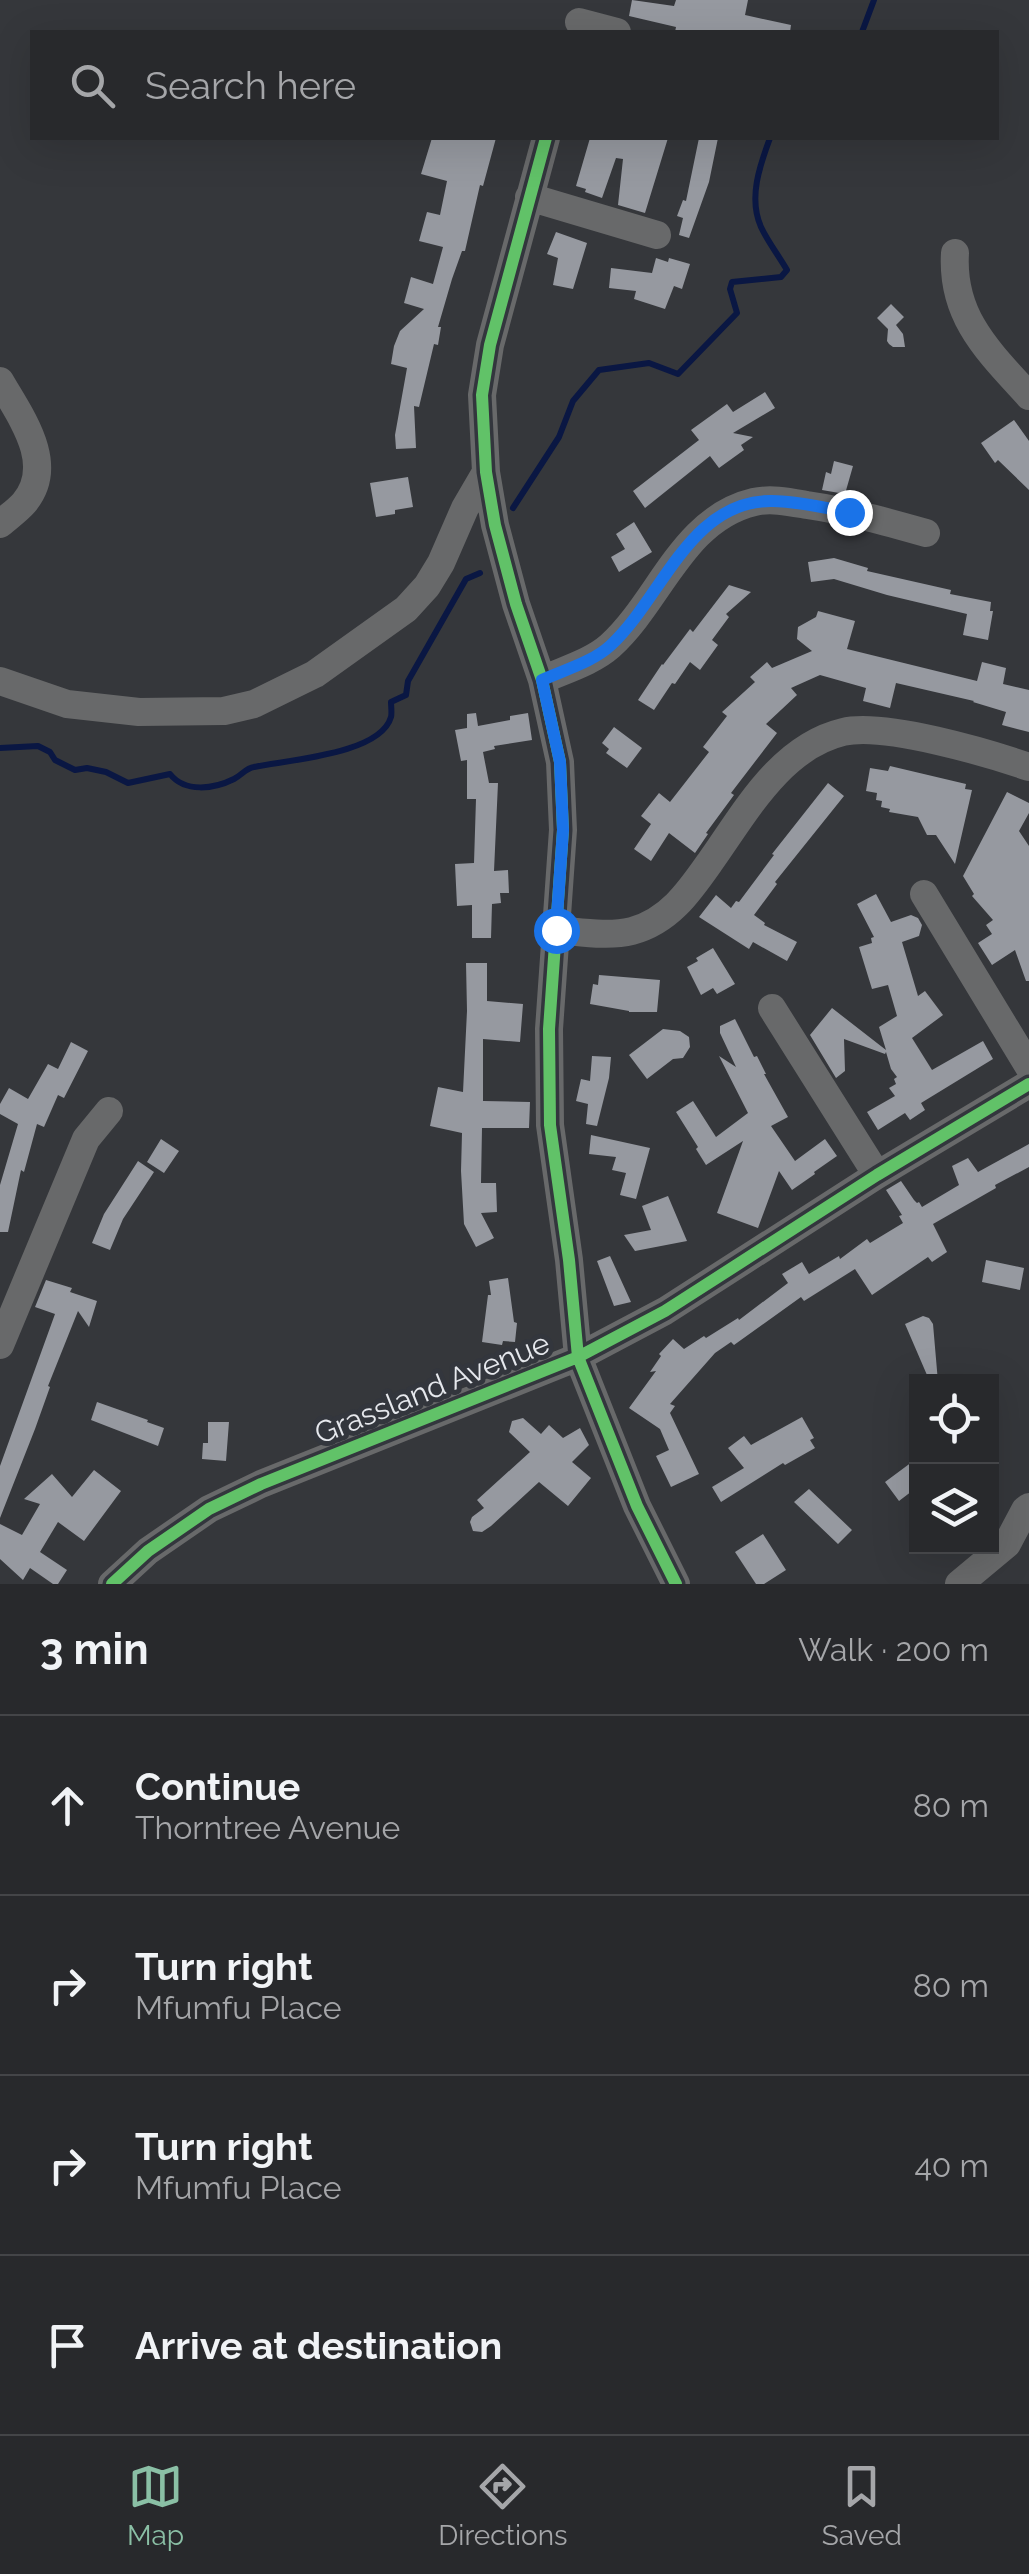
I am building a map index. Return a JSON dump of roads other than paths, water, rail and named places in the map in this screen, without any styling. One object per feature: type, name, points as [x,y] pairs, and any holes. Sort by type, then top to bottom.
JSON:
[{"type":"street","points":[[580,18],[613,30]]},
{"type":"street","points":[[545,140],[484,378],[486,472],[516,604],[542,680],[560,762],[563,830],[548,1028],[550,1125],[578,1357],[637,1506],[676,1584]]},
{"type":"street","points":[[529,197],[657,235]]},
{"type":"street","points":[[955,253],[956,290],[973,331],[1029,396]]},
{"type":"street","points":[[0,380],[31,436],[36,466],[34,485],[25,502],[0,524]]},
{"type":"street","points":[[0,681],[67,704],[139,712],[224,711],[254,704],[315,674],[406,610],[441,564],[486,472]]},
{"type":"street","points":[[542,680],[610,646],[703,529],[727,512],[754,502],[792,502],[849,512],[926,533]]},
{"type":"street","points":[[556,930],[630,932],[658,921],[690,891],[760,791],[796,754],[843,732],[873,730],[943,742],[1029,768]]},
{"type":"street","points":[[924,894],[1029,1066]]},
{"type":"street","points":[[772,1008],[877,1176]]},
{"type":"street","name":"Grassland Avenue","points":[[112,1584],[148,1551],[209,1508],[578,1357],[665,1311],[1029,1084]]},
{"type":"street","points":[[0,1345],[86,1139],[109,1111]]},
{"type":"street","points":[[960,1584],[1007,1544],[1029,1507]]},
{"type":"waterway","points":[[863,30],[874,0]]},
{"type":"waterway","points":[[513,508],[559,437],[573,401],[599,370],[649,363],[678,374],[737,313],[730,289],[732,282],[781,277],[787,270],[757,216],[755,193],[769,140]]},
{"type":"waterway","points":[[0,748],[38,746],[75,770],[106,772],[128,783],[170,774],[192,787],[226,782],[251,768],[351,748],[383,730],[391,717],[391,702],[406,695],[408,681],[466,579],[480,573]]}]
